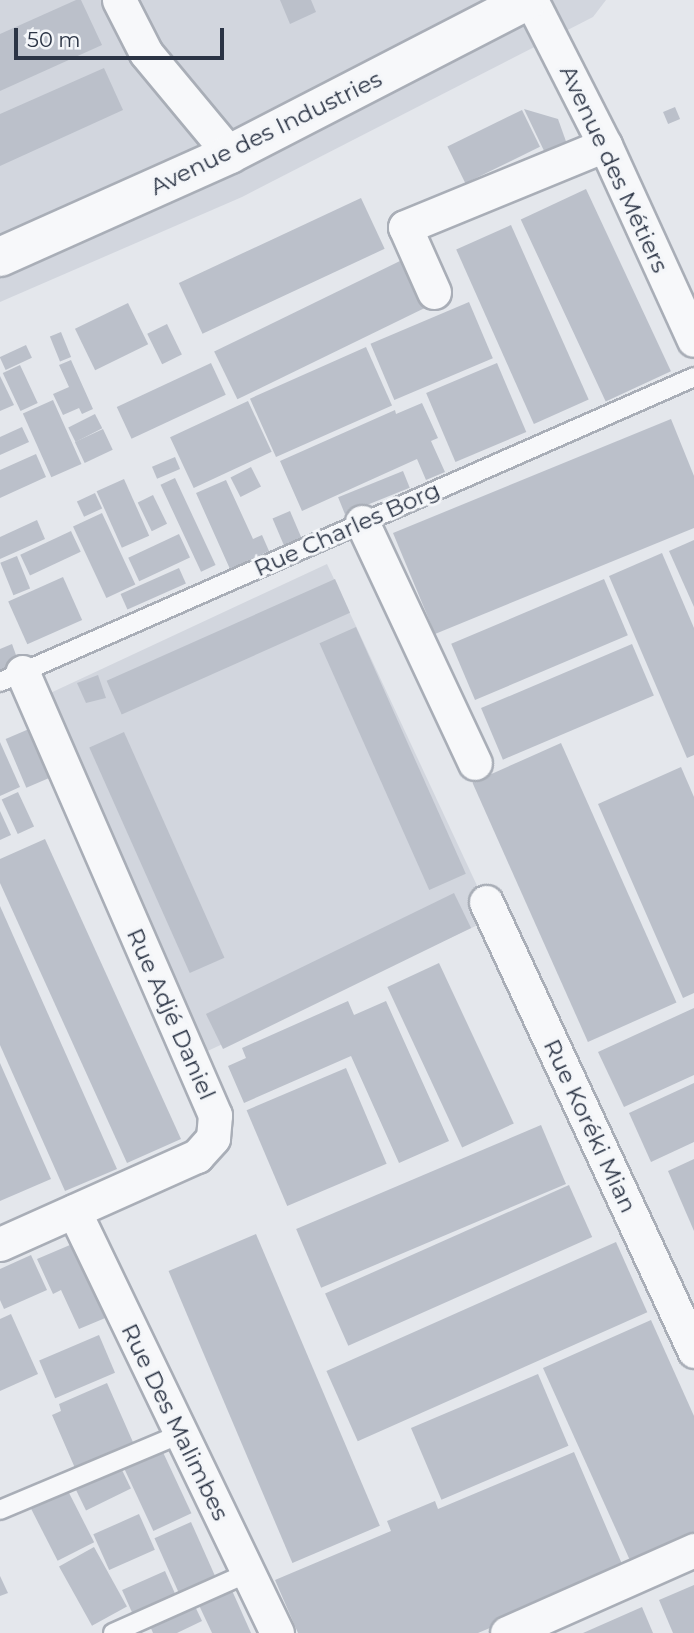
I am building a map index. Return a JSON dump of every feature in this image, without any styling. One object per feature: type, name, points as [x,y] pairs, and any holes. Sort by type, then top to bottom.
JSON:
[{"type":"street","points":[[119,0],[146,53],[230,154]]},
{"type":"street","name":"Avenue des Industries","points":[[0,257],[230,154],[530,0]]},
{"type":"street","name":"Avenue des Métiers","points":[[530,0],[605,145],[694,340]]},
{"type":"street","points":[[434,292],[405,227],[605,145]]},
{"type":"street","points":[[362,522],[475,764]]},
{"type":"street","name":"Rue Adjé Daniel","points":[[0,1244],[197,1156],[213,1138],[215,1115],[11,677]]},
{"type":"street","name":"Rue Koréki Mian","points":[[486,902],[694,1352]]},
{"type":"street","name":"Rue Des Malimbes","points":[[74,1211],[277,1633]]},
{"type":"street","points":[[508,1633],[694,1550]]},
{"type":"lane","name":"Rue Charles Borg","points":[[11,677],[694,377]]},
{"type":"lane","points":[[0,1510],[181,1434]]},
{"type":"lane","points":[[113,1633],[248,1573]]},
{"type":"shaded area","points":[[0,0],[606,0],[593,17],[242,197],[0,302]]},
{"type":"shaded area","points":[[327,564],[492,918],[202,1054],[37,699]]},
{"type":"building","points":[[81,0],[102,45],[0,91],[0,34]]},
{"type":"building","points":[[280,0],[311,0],[316,12],[290,24]]},
{"type":"building","points":[[104,68],[123,110],[0,166],[0,114]]},
{"type":"building","points":[[675,107],[680,119],[668,124],[663,112]]},
{"type":"building","points":[[524,109],[558,119],[568,147],[547,157]]},
{"type":"building","points":[[522,110],[540,147],[465,183],[447,146]]},
{"type":"building","points":[[586,189],[671,371],[606,402],[521,219]]},
{"type":"building","points":[[361,198],[385,249],[202,334],[179,283]]},
{"type":"building","points":[[511,225],[589,399],[534,424],[456,249]]},
{"type":"building","points":[[402,260],[425,308],[237,399],[214,352]]},
{"type":"building","points":[[469,302],[493,358],[394,400],[371,344]]},
{"type":"building","points":[[128,303],[148,344],[95,370],[75,329]]},
{"type":"building","points":[[167,324],[182,355],[162,364],[147,334]]},
{"type":"building","points":[[61,332],[71,357],[60,362],[50,336]]},
{"type":"building","points":[[26,345],[32,358],[6,370],[0,357]]},
{"type":"building","points":[[366,347],[392,405],[276,457],[250,399]]},
{"type":"building","points":[[71,360],[93,409],[82,414],[79,408],[63,415],[53,394],[69,387],[59,365]]},
{"type":"building","points":[[211,363],[226,395],[132,439],[117,407]]},
{"type":"building","points":[[497,363],[526,432],[455,462],[426,393]]},
{"type":"building","points":[[20,365],[38,403],[21,411],[3,373]]},
{"type":"building","points":[[0,376],[14,405],[0,411]]},
{"type":"building","points":[[53,400],[81,464],[51,477],[23,413]]},
{"type":"building","points":[[248,401],[272,452],[194,488],[170,437]]},
{"type":"building","points":[[422,403],[438,438],[431,441],[445,472],[426,480],[417,459],[302,511],[280,461],[395,410],[396,414]]},
{"type":"building","points":[[95,414],[102,428],[76,442],[68,428]]},
{"type":"building","points":[[671,419],[694,476],[694,528],[435,634],[393,533]]},
{"type":"building","points":[[22,427],[29,442],[0,455],[0,437]]},
{"type":"building","points":[[103,429],[113,450],[85,463],[75,442]]},
{"type":"building","points":[[36,454],[46,477],[0,498],[0,470]]},
{"type":"building","points":[[175,457],[180,469],[157,479],[152,467]]},
{"type":"building","points":[[251,467],[261,487],[240,497],[231,477]]},
{"type":"building","points":[[403,471],[410,488],[345,514],[338,497]]},
{"type":"building","points":[[175,478],[216,565],[201,572],[160,485]]},
{"type":"building","points":[[124,479],[149,536],[122,548],[97,491]]},
{"type":"building","points":[[226,480],[253,539],[262,535],[269,551],[230,569],[196,493]]},
{"type":"building","points":[[95,493],[102,508],[84,517],[77,501]]},
{"type":"building","points":[[153,495],[167,524],[152,531],[138,502]]},
{"type":"building","points":[[290,511],[302,539],[284,546],[273,518]]},
{"type":"building","points":[[102,513],[135,585],[106,598],[73,527]]},
{"type":"building","points":[[37,520],[45,539],[0,559],[0,537]]},
{"type":"building","points":[[71,531],[81,552],[30,576],[20,555]]},
{"type":"building","points":[[179,534],[190,558],[139,581],[128,558]]},
{"type":"building","points":[[694,540],[694,607],[669,551]]},
{"type":"building","points":[[662,553],[694,628],[694,755],[687,758],[609,576]]},
{"type":"building","points":[[17,556],[30,588],[13,595],[0,563]]},
{"type":"building","points":[[179,568],[186,584],[127,610],[121,594]]},
{"type":"building","points":[[63,577],[82,620],[27,644],[8,601]]},
{"type":"building","points":[[335,579],[350,613],[122,714],[107,681]]},
{"type":"building","points":[[604,579],[628,635],[475,700],[451,644]]},
{"type":"building","points":[[356,627],[466,874],[429,890],[319,643]]},
{"type":"building","points":[[12,644],[20,666],[0,673],[0,649]]},
{"type":"building","points":[[632,644],[654,696],[503,760],[481,708]]},
{"type":"building","points":[[98,675],[106,698],[86,703],[77,683]]},
{"type":"building","points":[[36,726],[57,775],[26,788],[6,739]]},
{"type":"building","points":[[124,732],[224,958],[190,973],[89,747]]},
{"type":"building","points":[[0,742],[20,787],[0,796]]},
{"type":"building","points":[[561,743],[677,1002],[588,1042],[472,782]]},
{"type":"building","points":[[681,767],[694,797],[694,993],[683,998],[598,804]]},
{"type":"building","points":[[18,792],[34,826],[18,834],[2,800]]},
{"type":"building","points":[[0,811],[11,835],[0,840]]},
{"type":"building","points":[[45,839],[181,1139],[127,1163],[0,883],[0,859]]},
{"type":"building","points":[[454,893],[471,928],[223,1049],[206,1014]]},
{"type":"building","points":[[0,906],[117,1169],[65,1191],[0,1045]]},
{"type":"building","points":[[439,963],[514,1123],[462,1148],[387,987]]},
{"type":"building","points":[[348,1001],[354,1015],[386,1001],[449,1141],[399,1163],[351,1056],[244,1103],[228,1066],[246,1058],[242,1048]]},
{"type":"building","points":[[694,1008],[694,1075],[624,1107],[598,1052]]},
{"type":"building","points":[[0,1063],[51,1179],[0,1201]]},
{"type":"building","points":[[346,1068],[387,1164],[287,1206],[247,1110]]},
{"type":"building","points":[[694,1083],[694,1142],[651,1162],[629,1113]]},
{"type":"building","points":[[541,1125],[566,1184],[321,1288],[296,1229]]},
{"type":"building","points":[[694,1159],[694,1231],[668,1171]]},
{"type":"building","points":[[569,1185],[592,1237],[348,1346],[325,1294]]},
{"type":"building","points":[[256,1234],[380,1526],[292,1563],[169,1271]]},
{"type":"building","points":[[77,1242],[110,1316],[79,1329],[61,1290],[53,1294],[37,1259]]},
{"type":"building","points":[[616,1242],[647,1312],[358,1441],[326,1371]]},
{"type":"building","points":[[31,1255],[47,1290],[4,1309],[0,1300],[0,1269]]},
{"type":"building","points":[[11,1314],[38,1374],[0,1391],[0,1319]]},
{"type":"building","points":[[651,1320],[694,1416],[694,1540],[633,1567],[543,1368]]},
{"type":"building","points":[[99,1335],[115,1373],[55,1398],[39,1360]]},
{"type":"building","points":[[538,1374],[568,1446],[441,1500],[411,1428]]},
{"type":"building","points":[[107,1383],[136,1449],[78,1475],[52,1415],[61,1411],[59,1404]]},
{"type":"building","points":[[161,1448],[191,1513],[153,1531],[123,1466]]},
{"type":"building","points":[[574,1452],[625,1571],[478,1633],[298,1633],[275,1580],[391,1531],[387,1521],[435,1501],[438,1509]]},
{"type":"building","points":[[120,1466],[131,1488],[86,1510],[75,1488]]},
{"type":"building","points":[[66,1487],[94,1542],[58,1561],[29,1506]]},
{"type":"building","points":[[139,1514],[155,1550],[109,1570],[93,1534]]},
{"type":"building","points":[[191,1522],[218,1582],[181,1599],[154,1538]]},
{"type":"building","points":[[94,1547],[127,1606],[92,1626],[59,1566]]},
{"type":"building","points":[[165,1571],[178,1600],[135,1619],[122,1590]]},
{"type":"building","points":[[0,1576],[8,1593],[0,1596]]},
{"type":"building","points":[[694,1585],[694,1633],[673,1633],[659,1600]]},
{"type":"building","points":[[230,1586],[251,1633],[212,1633],[197,1601]]},
{"type":"building","points":[[192,1600],[202,1621],[177,1633],[153,1633],[148,1621]]},
{"type":"building","points":[[642,1607],[653,1633],[583,1633]]}]
